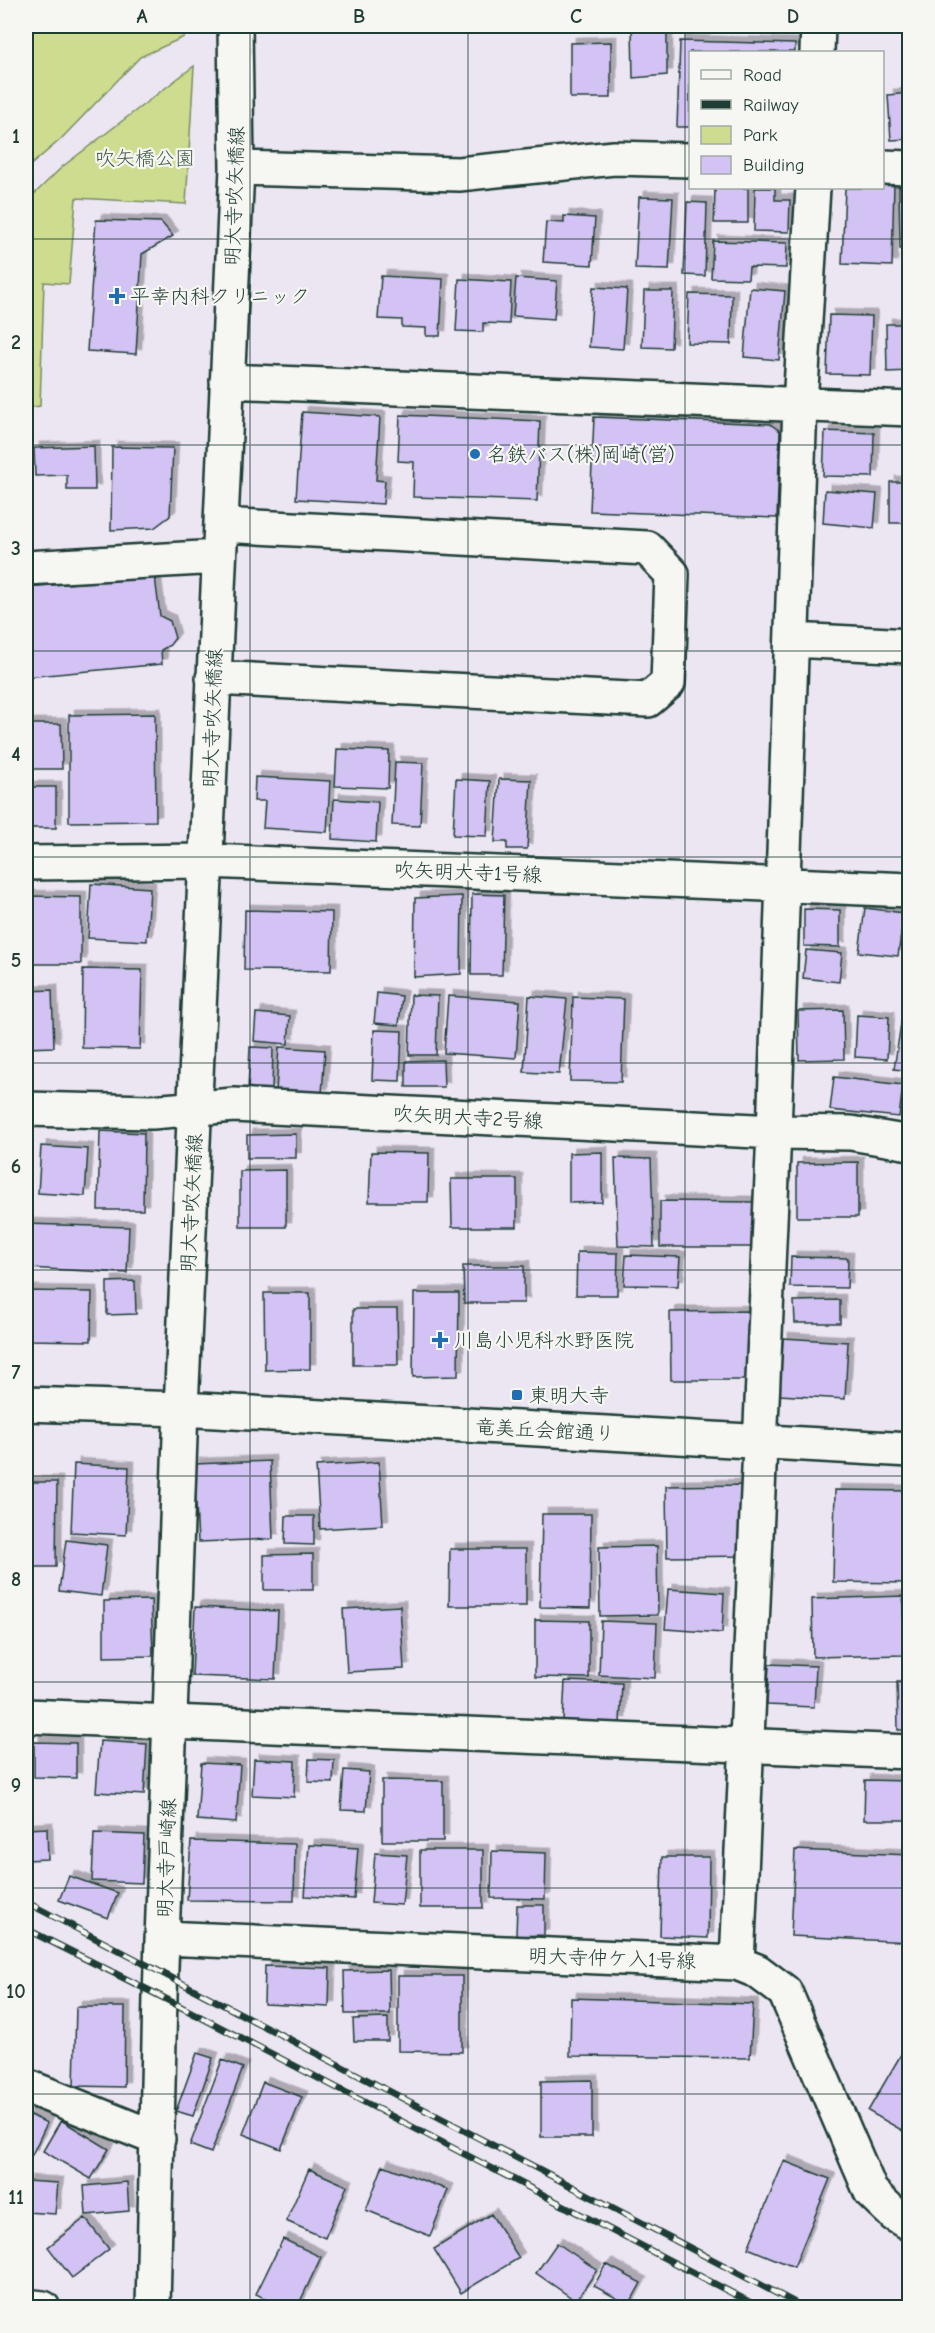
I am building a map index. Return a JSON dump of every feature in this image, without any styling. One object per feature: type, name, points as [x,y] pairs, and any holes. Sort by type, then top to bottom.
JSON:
[{"type":"street","name":"明大寺吹矢橋線","points":[[181,1409],[237,168],[235,26]]},
{"type":"street","points":[[817,51],[818,26]]},
{"type":"street","points":[[237,168],[459,174],[614,158],[689,160]]},
{"type":"street","points":[[884,167],[909,168]]},
{"type":"street","points":[[737,1963],[774,1132],[781,885],[800,405],[813,189]]},
{"type":"street","points":[[227,381],[909,409]]},
{"type":"street","points":[[26,568],[220,541],[647,548],[672,574],[669,682],[648,700],[213,678]]},
{"type":"street","points":[[792,640],[909,646]]},
{"type":"street","name":"吹矢明大寺1号線","points":[[26,863],[207,861],[909,890]]},
{"type":"street","name":"吹矢明大寺2号線","points":[[26,1109],[152,1112],[234,1105],[774,1132],[851,1133],[909,1143]]},
{"type":"street","name":"竜美丘会館通り","points":[[26,1404],[181,1409],[909,1450]]},
{"type":"street","name":"明大寺戸崎線","points":[[153,2307],[181,1409]]},
{"type":"street","points":[[26,1716],[909,1752]]},
{"type":"street","name":"明大寺仲ケ入1号線","points":[[163,1938],[737,1963],[757,1971],[785,1992],[871,2192],[895,2215],[909,2224]]},
{"type":"street","points":[[26,2086],[158,2139]]},
{"type":"street","points":[[26,2306],[43,2307]]},
{"type":"green space","points":[[26,26],[184,26],[184,37],[140,57],[60,140],[26,169]]},
{"type":"green space","name":"吹矢橋公園","points":[[194,66],[186,204],[76,198],[69,284],[44,282],[40,406],[26,408],[26,202],[62,167]]},
{"type":"building","points":[[577,26],[622,26],[622,27],[577,29]]},
{"type":"building","points":[[632,26],[667,26],[667,75],[633,78]]},
{"type":"building","points":[[680,41],[795,44],[795,51],[689,51],[689,127],[677,127]]},
{"type":"building","points":[[611,42],[611,98],[570,98],[570,43]]},
{"type":"building","points":[[910,93],[910,139],[891,140],[888,95]]},
{"type":"building","points":[[884,182],[894,183],[892,266],[842,264],[845,189],[884,189]]},
{"type":"building","points":[[899,187],[910,187],[910,249],[900,249]]},
{"type":"building","points":[[715,189],[748,189],[748,223],[714,223]]},
{"type":"building","points":[[755,189],[775,189],[775,200],[790,200],[789,232],[754,231]]},
{"type":"building","points":[[639,197],[673,198],[669,270],[635,269]]},
{"type":"building","points":[[687,202],[707,203],[705,276],[684,275]]},
{"type":"building","points":[[564,216],[595,218],[592,265],[543,262],[546,222],[564,223]]},
{"type":"building","points":[[96,220],[161,222],[173,236],[142,254],[136,354],[87,351]]},
{"type":"building","points":[[713,241],[787,243],[786,268],[749,267],[748,279],[711,278]]},
{"type":"building","points":[[381,276],[443,279],[440,336],[426,336],[426,328],[402,327],[402,320],[378,319]]},
{"type":"building","points":[[516,278],[557,281],[554,319],[513,316]]},
{"type":"building","points":[[459,279],[511,282],[509,324],[483,323],[483,332],[456,331]]},
{"type":"building","points":[[593,287],[627,289],[623,349],[589,347]]},
{"type":"building","points":[[750,288],[785,291],[779,360],[744,357]]},
{"type":"building","points":[[644,291],[673,291],[671,348],[642,347]]},
{"type":"building","points":[[689,294],[732,295],[731,344],[687,343]]},
{"type":"building","points":[[829,315],[872,316],[870,375],[827,374]]},
{"type":"building","points":[[886,324],[910,324],[910,371],[887,372]]},
{"type":"building","points":[[302,412],[380,417],[376,480],[385,481],[383,504],[296,499]]},
{"type":"building","points":[[400,415],[540,421],[537,501],[413,497],[414,462],[398,461]]},
{"type":"building","points":[[594,417],[770,424],[780,431],[777,518],[590,511]]},
{"type":"building","points":[[825,431],[874,433],[873,477],[823,476]]},
{"type":"building","points":[[94,446],[95,490],[67,490],[67,475],[35,476],[34,448]]},
{"type":"building","points":[[112,447],[173,448],[170,516],[154,528],[111,530]]},
{"type":"building","points":[[890,482],[910,482],[910,523],[890,523]]},
{"type":"building","points":[[825,490],[877,494],[874,528],[823,523]]},
{"type":"building","points":[[155,577],[160,616],[170,621],[175,638],[170,645],[161,650],[162,664],[26,677],[26,587]]},
{"type":"building","points":[[155,714],[156,821],[69,822],[69,715]]},
{"type":"building","points":[[27,724],[61,724],[62,769],[28,769]]},
{"type":"building","points":[[337,749],[389,751],[388,788],[335,786]]},
{"type":"building","points":[[395,762],[423,763],[420,826],[392,825]]},
{"type":"building","points":[[255,777],[330,781],[327,832],[263,828],[265,801],[254,801]]},
{"type":"building","points":[[456,779],[490,781],[487,836],[453,835]]},
{"type":"building","points":[[499,779],[531,780],[527,849],[507,849],[507,842],[495,842]]},
{"type":"building","points":[[26,787],[56,787],[56,828],[26,828]]},
{"type":"building","points":[[334,799],[378,802],[376,842],[332,839]]},
{"type":"building","points":[[91,884],[150,888],[147,941],[88,938]]},
{"type":"building","points":[[472,894],[504,895],[502,975],[471,975]]},
{"type":"building","points":[[26,896],[81,897],[81,964],[26,964]]},
{"type":"building","points":[[462,896],[461,974],[414,977],[415,898]]},
{"type":"building","points":[[865,908],[904,913],[898,956],[859,952]]},
{"type":"building","points":[[804,909],[840,910],[840,947],[804,946]]},
{"type":"building","points":[[245,910],[332,912],[331,971],[244,970]]},
{"type":"building","points":[[806,950],[842,953],[839,982],[803,978]]},
{"type":"building","points":[[83,969],[142,970],[140,1049],[82,1048]]},
{"type":"building","points":[[52,990],[54,1047],[26,1048],[26,991]]},
{"type":"building","points":[[377,993],[402,996],[399,1025],[374,1023]]},
{"type":"building","points":[[411,995],[438,996],[436,1055],[409,1055]]},
{"type":"building","points":[[448,996],[520,1001],[516,1058],[444,1053]]},
{"type":"building","points":[[529,996],[567,999],[559,1074],[524,1072]]},
{"type":"building","points":[[573,997],[624,999],[621,1082],[570,1081]]},
{"type":"building","points":[[843,1010],[844,1059],[799,1060],[798,1011]]},
{"type":"building","points":[[256,1013],[290,1016],[288,1044],[254,1041]]},
{"type":"building","points":[[857,1015],[889,1017],[887,1059],[855,1057]]},
{"type":"building","points":[[902,1017],[910,1018],[910,1071],[894,1069]]},
{"type":"building","points":[[374,1030],[402,1031],[400,1081],[372,1080]]},
{"type":"building","points":[[250,1047],[273,1048],[272,1091],[248,1090]]},
{"type":"building","points":[[279,1047],[325,1050],[322,1094],[276,1091]]},
{"type":"building","points":[[443,1060],[444,1087],[406,1087],[406,1061]]},
{"type":"building","points":[[834,1077],[903,1085],[899,1117],[830,1110]]},
{"type":"building","points":[[100,1131],[144,1133],[143,1210],[98,1210]]},
{"type":"building","points":[[296,1134],[296,1158],[247,1158],[247,1135]]},
{"type":"building","points":[[41,1146],[88,1149],[85,1196],[38,1193]]},
{"type":"building","points":[[371,1152],[429,1153],[428,1202],[369,1202]]},
{"type":"building","points":[[602,1152],[602,1202],[569,1203],[569,1153]]},
{"type":"building","points":[[615,1158],[651,1159],[654,1247],[618,1246]]},
{"type":"building","points":[[858,1162],[858,1217],[797,1217],[797,1163]]},
{"type":"building","points":[[286,1170],[286,1227],[240,1227],[240,1171]]},
{"type":"building","points":[[451,1179],[517,1179],[517,1227],[452,1227]]},
{"type":"building","points":[[660,1201],[754,1202],[754,1247],[660,1247]]},
{"type":"building","points":[[26,1224],[129,1227],[127,1273],[26,1268]]},
{"type":"building","points":[[577,1252],[618,1253],[617,1295],[576,1295]]},
{"type":"building","points":[[626,1255],[680,1257],[678,1286],[624,1285]]},
{"type":"building","points":[[791,1257],[848,1258],[847,1288],[790,1287]]},
{"type":"building","points":[[463,1266],[524,1266],[524,1303],[464,1303]]},
{"type":"building","points":[[908,1279],[910,1279],[910,1328],[903,1328]]},
{"type":"building","points":[[135,1281],[136,1314],[107,1315],[107,1282]]},
{"type":"building","points":[[26,1291],[92,1292],[91,1341],[26,1340]]},
{"type":"building","points":[[264,1293],[310,1293],[310,1369],[265,1370]]},
{"type":"building","points":[[414,1293],[459,1293],[458,1376],[413,1377]]},
{"type":"building","points":[[840,1300],[840,1323],[795,1323],[794,1301]]},
{"type":"building","points":[[353,1309],[397,1309],[398,1365],[353,1365]]},
{"type":"building","points":[[750,1311],[751,1380],[671,1380],[670,1312]]},
{"type":"building","points":[[783,1338],[848,1342],[845,1399],[779,1395]]},
{"type":"building","points":[[270,1461],[273,1539],[198,1542],[194,1464]]},
{"type":"building","points":[[379,1462],[383,1525],[320,1529],[316,1466]]},
{"type":"building","points":[[74,1464],[129,1467],[126,1535],[71,1532]]},
{"type":"building","points":[[26,1482],[57,1482],[56,1567],[26,1567]]},
{"type":"building","points":[[748,1485],[748,1556],[667,1557],[666,1486]]},
{"type":"building","points":[[835,1490],[910,1491],[910,1583],[833,1582]]},
{"type":"building","points":[[542,1514],[591,1514],[590,1608],[540,1607]]},
{"type":"building","points":[[286,1516],[314,1516],[314,1545],[285,1544]]},
{"type":"building","points":[[66,1540],[107,1545],[101,1596],[59,1591]]},
{"type":"building","points":[[657,1546],[658,1615],[600,1616],[599,1547]]},
{"type":"building","points":[[450,1549],[526,1549],[526,1606],[449,1606]]},
{"type":"building","points":[[313,1554],[313,1590],[264,1590],[264,1555]]},
{"type":"building","points":[[668,1589],[724,1593],[722,1633],[665,1629]]},
{"type":"building","points":[[903,1596],[904,1655],[813,1657],[812,1599]]},
{"type":"building","points":[[151,1600],[153,1656],[104,1657],[104,1601]]},
{"type":"building","points":[[400,1606],[404,1669],[347,1672],[343,1609]]},
{"type":"building","points":[[195,1607],[278,1611],[275,1679],[192,1676]]},
{"type":"building","points":[[535,1620],[589,1621],[589,1678],[535,1677]]},
{"type":"building","points":[[601,1621],[657,1623],[655,1678],[599,1675]]},
{"type":"building","points":[[769,1664],[816,1666],[814,1707],[767,1705]]},
{"type":"building","points":[[565,1681],[622,1683],[620,1723],[563,1720]]},
{"type":"building","points":[[897,1682],[910,1682],[910,1730],[898,1730]]},
{"type":"building","points":[[100,1741],[147,1744],[144,1795],[96,1792]]},
{"type":"building","points":[[34,1742],[76,1743],[76,1778],[34,1777]]},
{"type":"building","points":[[254,1759],[295,1761],[294,1797],[252,1795]]},
{"type":"building","points":[[309,1759],[334,1760],[333,1783],[308,1782]]},
{"type":"building","points":[[201,1763],[240,1765],[236,1823],[197,1820]]},
{"type":"building","points":[[344,1770],[369,1772],[366,1811],[341,1810]]},
{"type":"building","points":[[382,1780],[443,1781],[443,1841],[382,1841]]},
{"type":"building","points":[[865,1780],[910,1781],[910,1820],[864,1820]]},
{"type":"building","points":[[47,1828],[48,1859],[26,1860],[26,1829]]},
{"type":"building","points":[[94,1833],[144,1835],[142,1883],[92,1881]]},
{"type":"building","points":[[191,1841],[295,1844],[294,1901],[187,1900]]},
{"type":"building","points":[[309,1845],[358,1848],[354,1899],[305,1896]]},
{"type":"building","points":[[420,1850],[483,1850],[483,1908],[420,1908]]},
{"type":"building","points":[[795,1850],[910,1855],[910,1942],[791,1936]]},
{"type":"building","points":[[492,1851],[546,1853],[545,1899],[491,1898]]},
{"type":"building","points":[[375,1853],[407,1855],[402,1905],[371,1903]]},
{"type":"building","points":[[662,1857],[709,1857],[708,1938],[660,1936]]},
{"type":"building","points":[[69,1876],[118,1893],[108,1918],[59,1900]]},
{"type":"building","points":[[517,1905],[544,1905],[544,1935],[516,1936]]},
{"type":"building","points":[[265,1966],[330,1968],[329,2007],[264,2004]]},
{"type":"building","points":[[389,1970],[390,2014],[345,2014],[344,1971]]},
{"type":"building","points":[[398,1976],[462,1976],[462,2052],[398,2051]]},
{"type":"building","points":[[571,1998],[753,2004],[750,2058],[570,2056]]},
{"type":"building","points":[[76,2007],[125,2007],[124,2087],[74,2086]]},
{"type":"building","points":[[388,2018],[388,2041],[354,2041],[353,2019]]},
{"type":"building","points":[[910,2039],[910,2135],[868,2111]]},
{"type":"building","points":[[197,2053],[213,2058],[193,2116],[176,2111]]},
{"type":"building","points":[[222,2060],[243,2068],[211,2153],[190,2145]]},
{"type":"building","points":[[592,2080],[592,2137],[541,2137],[541,2081]]},
{"type":"building","points":[[263,2082],[302,2097],[281,2149],[243,2134]]},
{"type":"building","points":[[26,2113],[47,2123],[32,2155],[26,2152]]},
{"type":"building","points":[[61,2120],[109,2149],[91,2179],[43,2151]]},
{"type":"building","points":[[784,2161],[830,2179],[794,2267],[748,2248]]},
{"type":"building","points":[[383,2165],[448,2190],[430,2236],[366,2210]]},
{"type":"building","points":[[309,2169],[347,2186],[325,2238],[286,2221]]},
{"type":"building","points":[[26,2181],[58,2183],[55,2214],[26,2212]]},
{"type":"building","points":[[127,2182],[129,2211],[86,2215],[84,2186]]},
{"type":"building","points":[[491,2214],[519,2258],[461,2293],[434,2249]]},
{"type":"building","points":[[85,2218],[109,2249],[72,2278],[48,2247]]},
{"type":"building","points":[[283,2239],[321,2257],[297,2308],[285,2308],[256,2294]]},
{"type":"building","points":[[557,2243],[597,2270],[576,2301],[536,2273]]},
{"type":"building","points":[[606,2264],[641,2283],[629,2305],[594,2286]]},
{"type":"railway","points":[[26,1902],[805,2308]]},
{"type":"railway","points":[[26,1929],[160,1996],[761,2308]]},
{"type":"place","name":"平幸内科クリニック","points":[[117,296]]},
{"type":"place","name":"名鉄バス(株)岡崎(営)","points":[[475,454]]},
{"type":"place","name":"川島小児科水野医院","points":[[440,1340]]},
{"type":"place","name":"東明大寺","points":[[517,1395]]}]
